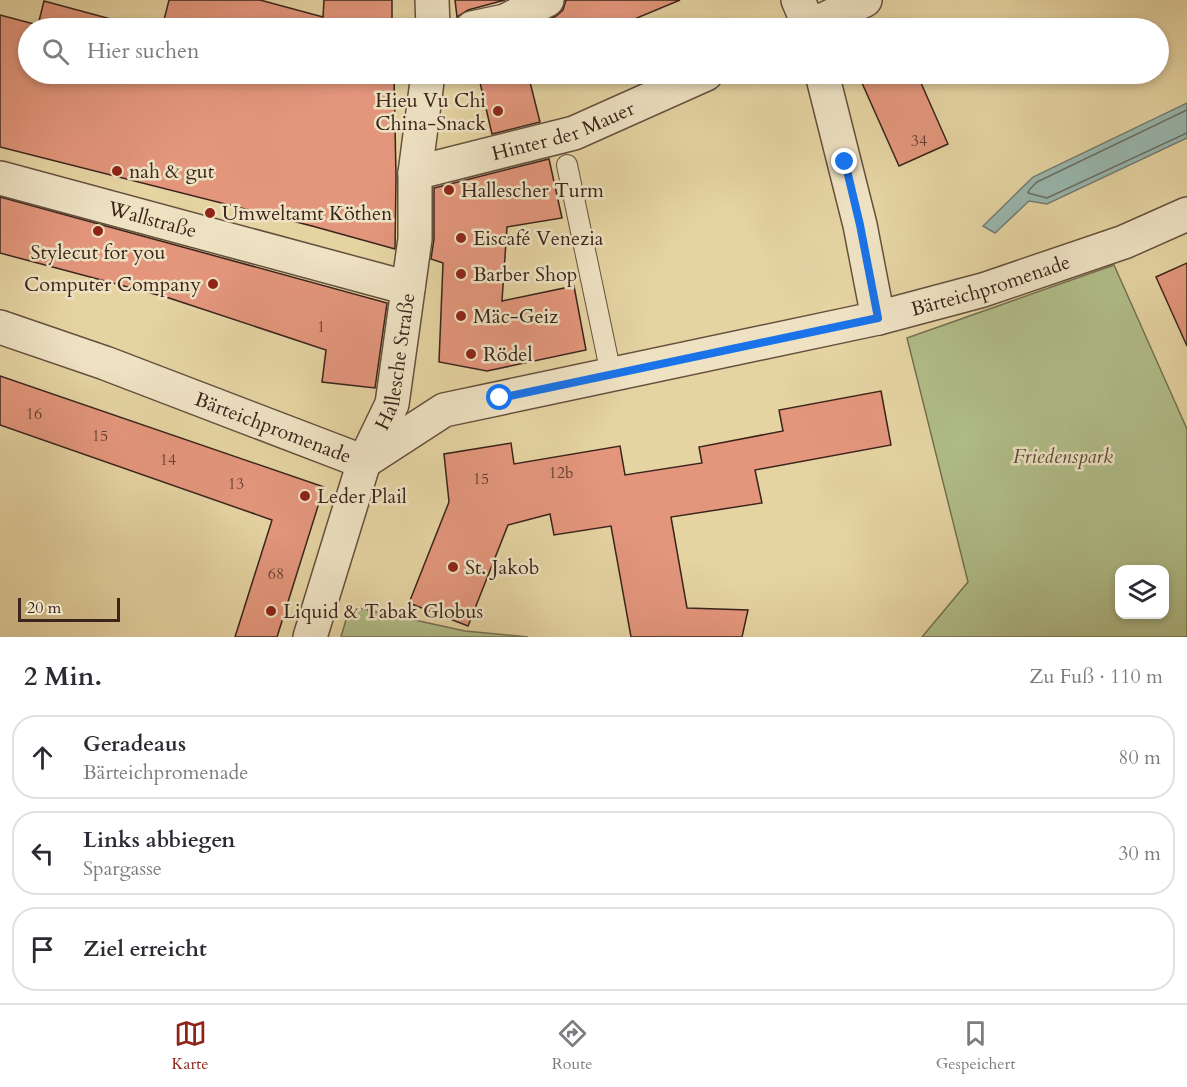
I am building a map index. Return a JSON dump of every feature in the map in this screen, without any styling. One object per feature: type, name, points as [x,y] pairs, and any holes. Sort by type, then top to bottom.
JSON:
[{"type":"street","points":[[432,0],[433,18]]},
{"type":"street","points":[[511,18],[547,0]]},
{"type":"street","points":[[814,18],[865,0]]},
{"type":"street","name":"Hallesche Straße","points":[[310,637],[364,462],[392,404],[414,239],[415,172],[427,84]]},
{"type":"street","name":"Hinter der Mauer","points":[[415,172],[574,133],[684,84]]},
{"type":"street","points":[[825,84],[860,225],[878,318]]},
{"type":"street","name":"Wallstraße","points":[[0,178],[408,288]]},
{"type":"street","name":"Bärteichpromenade","points":[[0,327],[105,363],[364,462],[444,410],[878,318],[983,290],[1124,242],[1187,214]]},
{"type":"lane","points":[[567,165],[611,374]]},
{"type":"green space","name":"Friedenspark","points":[[1114,265],[1187,429],[1187,637],[922,637],[968,582],[907,338]]},
{"type":"green space","points":[[350,606],[465,631],[528,637],[341,637]]},
{"type":"water","points":[[1187,103],[1187,138],[1047,204],[1029,201],[995,233],[983,226],[1033,177]]},
{"type":"building","points":[[169,0],[260,0],[323,17],[324,0],[392,0],[392,18],[164,18]]},
{"type":"building","points":[[455,0],[505,0],[468,10],[457,17]]},
{"type":"building","points":[[566,0],[680,0],[637,18],[552,18],[563,10]]},
{"type":"building","points":[[44,1],[107,18],[40,18]]},
{"type":"building","points":[[0,15],[18,20],[18,84],[394,84],[395,249],[0,147]]},
{"type":"building","points":[[480,84],[530,84],[540,122],[492,134]]},
{"type":"building","points":[[862,84],[921,84],[948,144],[899,166]]},
{"type":"building","points":[[549,159],[562,218],[507,227],[502,301],[574,286],[586,350],[487,371],[439,362],[443,263],[431,259],[434,239],[434,188]]},
{"type":"building","points":[[0,197],[387,303],[375,388],[322,382],[326,350],[169,298],[0,253]]},
{"type":"building","points":[[1187,263],[1187,346],[1156,277]]},
{"type":"building","points":[[0,376],[324,487],[277,637],[235,637],[272,520],[0,425]]},
{"type":"building","points":[[881,391],[891,445],[755,470],[762,503],[671,517],[687,608],[748,610],[742,637],[631,637],[611,526],[554,535],[550,514],[508,525],[468,626],[409,603],[449,502],[444,454],[511,443],[514,464],[620,446],[625,475],[702,463],[699,447],[783,431],[779,410]]},
{"type":"place","name":"Hieu Vu Chi China-Snack","points":[[498,111]]},
{"type":"place","name":"nah & gut","points":[[117,171]]},
{"type":"place","name":"Hallescher Turm","points":[[449,190]]},
{"type":"place","name":"Umweltamt Köthen","points":[[210,213]]},
{"type":"place","name":"Stylecut for you","points":[[98,231]]},
{"type":"place","name":"Eiscafé Venezia","points":[[461,238]]},
{"type":"place","name":"Barber Shop","points":[[461,274]]},
{"type":"place","name":"Computer Company","points":[[213,284]]},
{"type":"place","name":"Mäc-Geiz","points":[[461,316]]},
{"type":"place","name":"Rödel","points":[[471,354]]},
{"type":"place","name":"Leder Plail","points":[[305,496]]},
{"type":"place","name":"St. Jakob","points":[[453,567]]},
{"type":"place","name":"Liquid & Tabak Globus","points":[[271,611]]},
{"type":"route","points":[[500,398],[878,318],[845,162]]}]
